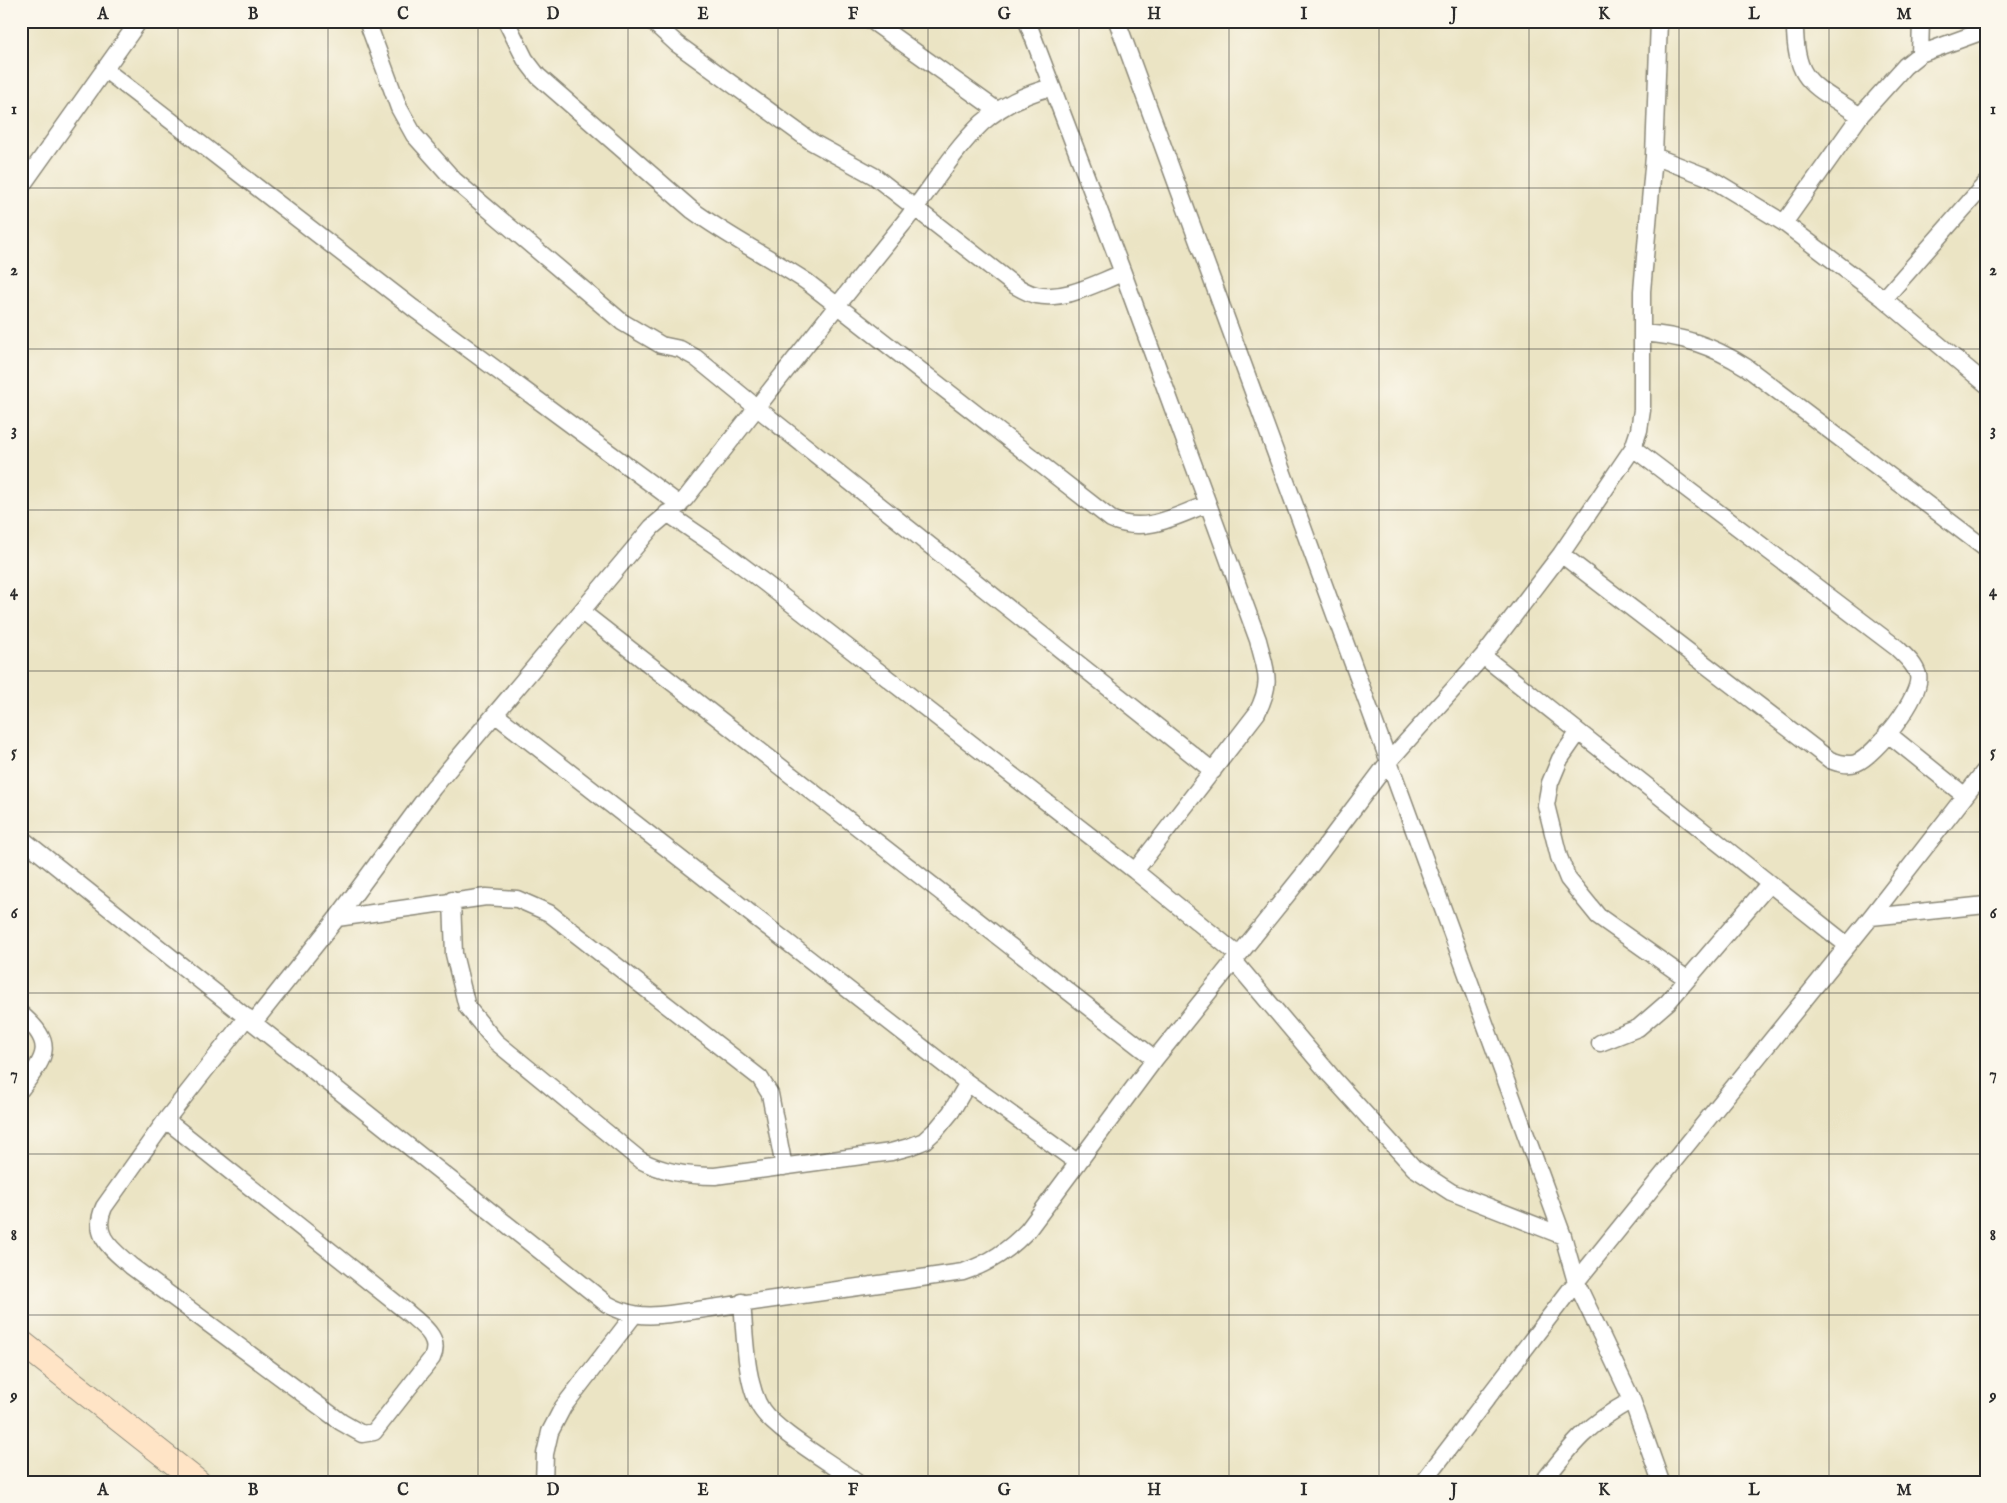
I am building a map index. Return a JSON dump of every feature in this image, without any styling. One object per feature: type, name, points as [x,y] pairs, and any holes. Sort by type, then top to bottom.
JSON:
[{"type":"street","points":[[21,187],[139,21]]},
{"type":"street","points":[[367,21],[398,108],[414,135],[454,180],[622,322],[661,346],[680,349],[696,358],[1213,771]]},
{"type":"street","points":[[506,21],[524,59],[538,76],[692,210],[714,226],[761,252],[807,282],[1111,519],[1130,526],[1156,524],[1207,504]]},
{"type":"street","points":[[652,21],[677,44],[812,142],[874,176],[991,270],[1014,285],[1034,295],[1053,297],[1074,292],[1123,272]]},
{"type":"street","points":[[872,21],[998,111]]},
{"type":"street","points":[[1027,21],[1123,272],[1258,640],[1268,681],[1267,694],[1257,713],[1134,871]]},
{"type":"street","points":[[1117,21],[1390,760],[1563,1236],[1576,1282],[1632,1400],[1661,1482]]},
{"type":"street","points":[[21,838],[607,1304],[620,1312],[634,1316],[670,1314],[742,1302],[955,1274],[985,1265],[1014,1245],[1028,1230],[1155,1059],[1311,865],[1390,760],[1483,656],[1561,554],[1633,448],[1639,430],[1642,410],[1642,291],[1654,156],[1659,21]]},
{"type":"street","points":[[1795,21],[1796,53],[1799,66],[1806,77],[1860,116]]},
{"type":"street","points":[[1920,54],[1921,21]]},
{"type":"street","points":[[1784,223],[1860,116],[1905,66],[1920,54],[1986,30]]},
{"type":"street","points":[[104,69],[673,509],[720,549],[1134,871],[1236,958],[1386,1139],[1414,1168],[1451,1192],[1563,1236]]},
{"type":"street","points":[[166,1120],[407,1312],[433,1336],[436,1346],[432,1358],[374,1432],[362,1434],[341,1422],[131,1266],[104,1240],[100,1231],[99,1218],[104,1207],[166,1120],[337,918],[427,796],[652,527],[673,509],[916,208],[962,147],[982,124],[998,111],[1031,92],[1052,87]]},
{"type":"street","points":[[1654,156],[1710,178],[1784,223],[1884,299],[1986,384]]},
{"type":"street","points":[[1884,299],[1986,183]]},
{"type":"street","points":[[1642,333],[1673,335],[1693,341],[1721,352],[1746,367],[1986,549]]},
{"type":"street","points":[[1561,554],[1830,760],[1849,765],[1857,763],[1870,753],[1913,699],[1918,676],[1914,667],[1897,648],[1633,448]]},
{"type":"street","points":[[582,612],[1155,1059]]},
{"type":"street","points":[[1483,656],[1847,945]]},
{"type":"street","points":[[496,715],[968,1083],[1078,1164]]},
{"type":"street","points":[[1578,732],[1560,759],[1550,783],[1546,805],[1559,857],[1568,879],[1598,916],[1687,979]]},
{"type":"street","points":[[1887,733],[1965,796]]},
{"type":"street","points":[[1423,1482],[1576,1282],[1847,945],[1871,918],[1986,769]]},
{"type":"street","points":[[1600,1043],[1638,1028],[1668,1002],[1769,884]]},
{"type":"street","points":[[337,918],[452,900],[486,897],[517,899],[549,913],[751,1069],[760,1078],[770,1094],[784,1168]]},
{"type":"street","points":[[452,900],[454,954],[467,1007],[496,1042],[640,1160],[656,1168],[695,1176],[716,1176],[891,1152],[924,1141],[951,1112],[968,1083]]},
{"type":"street","points":[[1871,918],[1986,905]]},
{"type":"street","points":[[21,1014],[39,1032],[45,1054],[42,1062],[21,1089]]},
{"type":"street","points":[[742,1302],[750,1373],[754,1393],[762,1410],[774,1422],[856,1482]]},
{"type":"street","points":[[544,1482],[544,1454],[550,1432],[563,1407],[634,1316]]},
{"type":"street","points":[[21,1342],[198,1482]]},
{"type":"street","points":[[1543,1482],[1583,1432],[1632,1400]]}]
